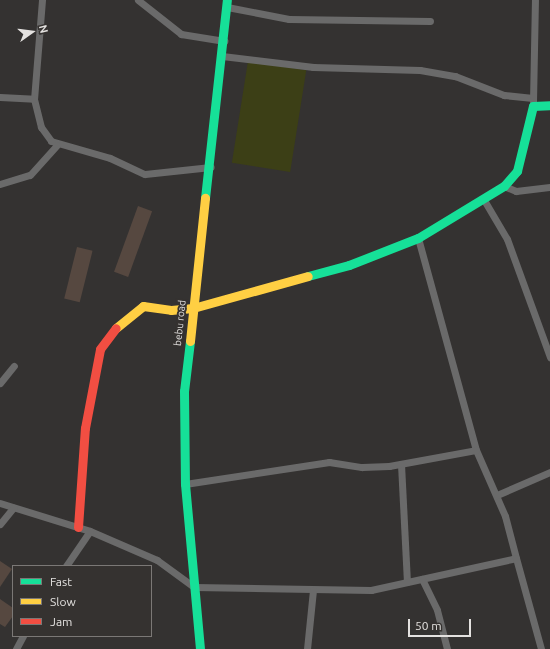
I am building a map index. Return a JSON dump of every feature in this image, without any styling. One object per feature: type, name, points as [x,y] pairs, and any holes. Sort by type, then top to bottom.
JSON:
[{"type":"street","points":[[42,0],[34,99],[41,127],[57,145],[110,158],[145,174],[211,167]]},
{"type":"street","points":[[138,0],[181,34],[224,41]]},
{"type":"street","points":[[78,527],[85,428],[103,342],[143,306],[171,310],[193,308],[349,265],[418,238],[484,200],[504,186],[517,171],[533,102],[535,0]]},
{"type":"street","points":[[227,3],[290,18],[430,21]]},
{"type":"street","name":"bebu road","points":[[200,649],[185,484],[184,391],[211,167],[227,3]]},
{"type":"street","points":[[222,56],[313,67],[420,70],[455,76],[504,95],[550,105]]},
{"type":"street","points":[[0,97],[34,99]]},
{"type":"street","points":[[0,184],[30,175],[57,145]]},
{"type":"street","points":[[504,186],[516,191],[550,187]]},
{"type":"street","points":[[484,200],[507,239],[550,357]]},
{"type":"street","points":[[418,238],[476,450],[497,495],[541,649]]},
{"type":"street","points":[[0,383],[14,366]]},
{"type":"street","points":[[185,484],[329,462],[362,468],[401,464],[476,450]]},
{"type":"street","points":[[401,464],[407,582]]},
{"type":"street","points":[[497,495],[550,472]]},
{"type":"street","points":[[0,503],[90,531],[156,560],[194,587],[370,590],[516,558]]},
{"type":"street","points":[[0,524],[13,508]]},
{"type":"street","points":[[67,565],[90,531]]},
{"type":"street","points":[[422,579],[437,610],[447,649]]},
{"type":"street","points":[[307,649],[313,590]]},
{"type":"street","points":[[16,649],[22,637]]},
{"type":"green space","points":[[248,61],[306,70],[290,172],[232,163]]},
{"type":"building","points":[[138,206],[152,211],[128,277],[114,272]]},
{"type":"building","points":[[77,247],[93,251],[80,302],[64,298]]},
{"type":"building","points":[[0,561],[12,569],[0,587]]},
{"type":"building","points":[[0,599],[12,607],[12,617],[5,627],[0,624]]},
{"type":"traffic: fast","points":[[205,198],[227,0]]},
{"type":"traffic: fast","points":[[308,276],[349,265],[418,238],[504,186],[517,171],[533,106],[550,105]]},
{"type":"traffic: fast","points":[[190,341],[184,391],[185,484],[200,649]]},
{"type":"traffic: slow","points":[[190,341],[205,198]]},
{"type":"traffic: slow","points":[[116,328],[143,306],[171,310],[193,308],[308,276]]},
{"type":"traffic: jam","points":[[78,527],[85,428],[100,349],[116,328]]}]
